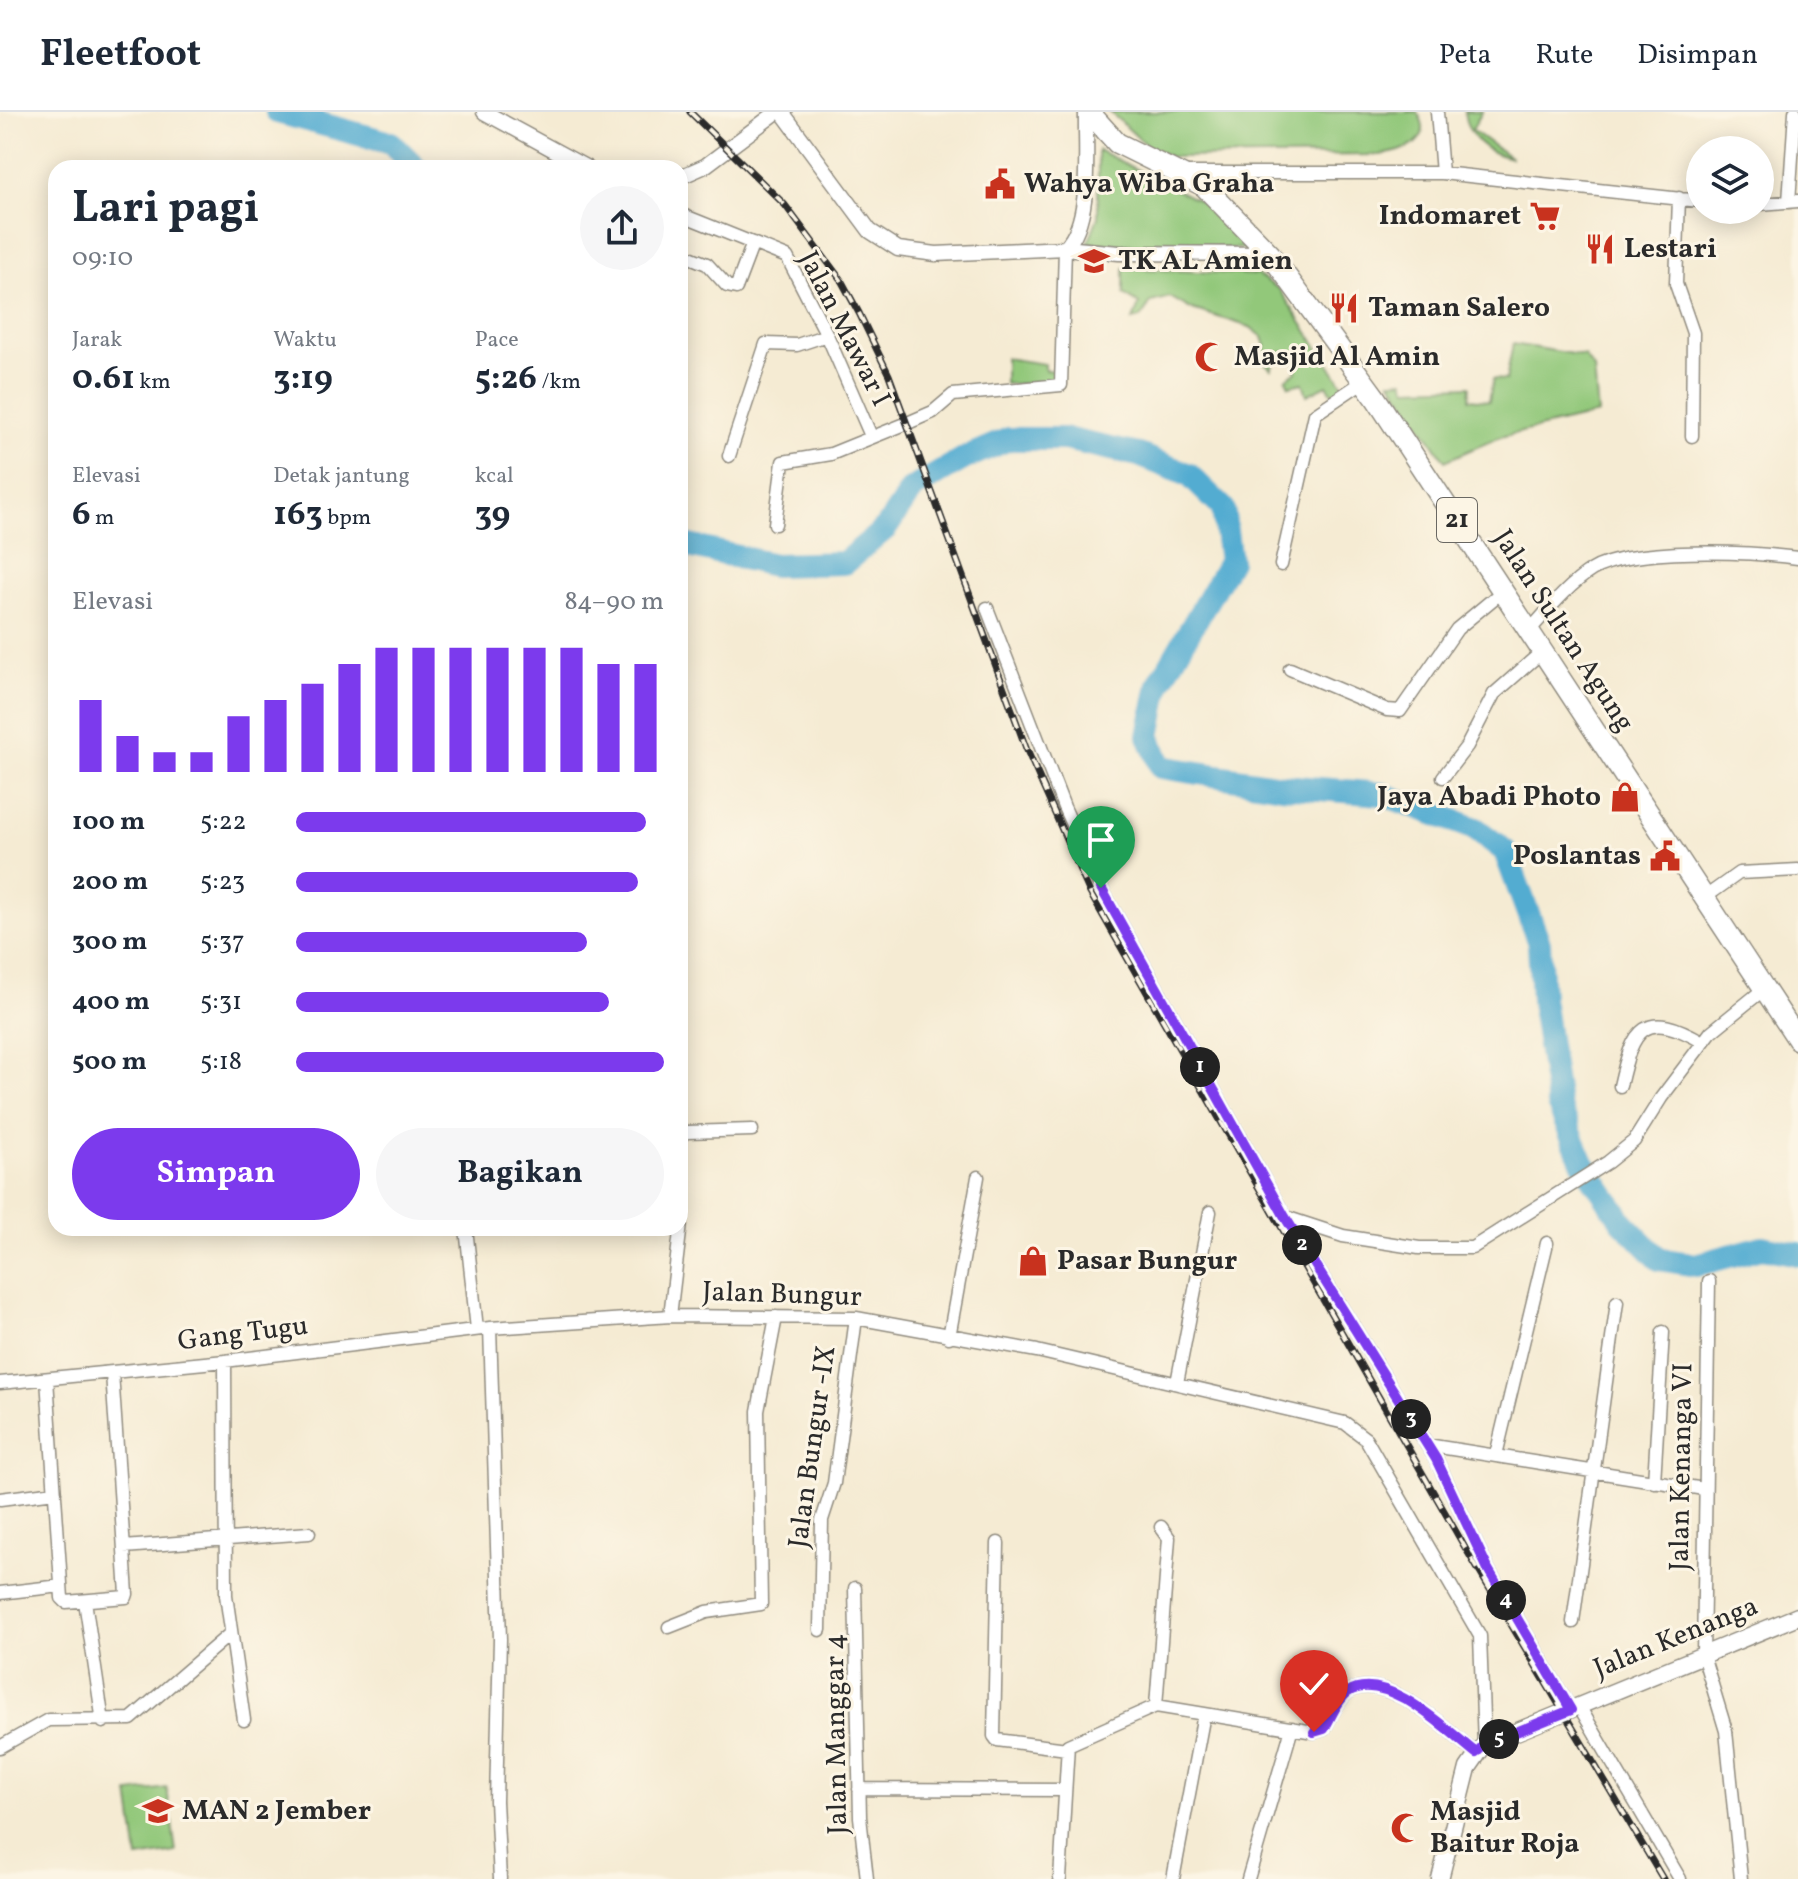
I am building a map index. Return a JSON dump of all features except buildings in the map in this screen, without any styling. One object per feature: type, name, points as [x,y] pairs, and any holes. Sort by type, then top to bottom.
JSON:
[{"type":"highway","name":"Jalan Sultan Agung","points":[[1088,112],[1117,143],[1209,191],[1270,254],[1364,381],[1798,1040]]},
{"type":"main road","name":"Jalan Kenanga","points":[[1480,1749],[1798,1616]]},
{"type":"main road","points":[[1440,1879],[1468,1768],[1480,1749]]},
{"type":"street","points":[[484,112],[572,160]]},
{"type":"street","points":[[688,173],[705,166],[779,112],[870,231],[898,249],[936,254],[1065,248],[1119,253],[1270,254]]},
{"type":"street","points":[[775,524],[782,464],[831,454],[933,412],[953,395],[1061,385],[1065,248],[1079,229],[1084,204],[1088,112]]},
{"type":"street","points":[[1437,112],[1442,173]]},
{"type":"street","points":[[1774,203],[1794,202],[1795,112]]},
{"type":"street","points":[[1176,173],[1442,173],[1686,199]]},
{"type":"street","points":[[1679,198],[1676,284],[1693,333],[1692,436]]},
{"type":"street","name":"Jalan Mawar I","points":[[688,217],[787,257],[827,335],[871,436]]},
{"type":"street","points":[[688,256],[707,264],[727,286],[736,288],[753,243]]},
{"type":"street","points":[[729,456],[766,344],[797,345],[827,335]]},
{"type":"street","points":[[1281,565],[1315,414],[1364,381]]},
{"type":"street","points":[[1530,630],[1579,579],[1595,568],[1617,561],[1704,553],[1798,558]]},
{"type":"street","points":[[1290,669],[1387,710],[1400,711],[1439,650],[1457,629],[1504,590]]},
{"type":"street","points":[[987,608],[1064,807],[1101,888],[1285,1217],[1427,1445],[1488,1569],[1680,1879]]},
{"type":"street","points":[[1443,777],[1467,746],[1494,694],[1544,650]]},
{"type":"street","points":[[1704,898],[1739,873],[1798,870]]},
{"type":"street","points":[[1285,1217],[1343,1236],[1419,1248],[1472,1248],[1608,1162],[1634,1141],[1703,1042],[1764,989]]},
{"type":"street","points":[[1620,1086],[1629,1045],[1641,1032],[1662,1025],[1674,1026],[1703,1042]]},
{"type":"street","points":[[688,1132],[752,1130]]},
{"type":"street","points":[[949,1337],[978,1177]]},
{"type":"street","points":[[1177,1383],[1210,1212]]},
{"type":"street","points":[[467,1236],[484,1328],[500,1639],[496,1801],[500,1879]]},
{"type":"street","points":[[670,1316],[680,1236]]},
{"type":"street","points":[[1496,1455],[1547,1243]]},
{"type":"street","name":"Jalan Kenanga VI","points":[[1709,1281],[1703,1655],[1726,1731],[1741,1879]]},
{"type":"street","points":[[1573,1622],[1617,1302]]},
{"type":"street","name":"Jalan Bungur","points":[[484,1328],[670,1316],[856,1318],[1037,1351],[1345,1423],[1366,1439],[1480,1636],[1480,1749]]},
{"type":"street","points":[[669,1627],[707,1612],[761,1604],[758,1411],[776,1317]]},
{"type":"street","name":"Jalan Bungur -IX","points":[[820,1630],[822,1520],[834,1483],[856,1318]]},
{"type":"street","name":"Gang Tugu","points":[[0,1383],[225,1361],[484,1328]]},
{"type":"street","points":[[1654,1482],[1663,1332]]},
{"type":"street","points":[[225,1361],[224,1538],[231,1633],[244,1720]]},
{"type":"street","points":[[47,1379],[61,1586],[64,1601],[85,1601],[127,1596],[112,1373]]},
{"type":"street","points":[[1427,1445],[1704,1489]]},
{"type":"street","points":[[0,1499],[55,1492]]},
{"type":"street","points":[[1152,1706],[1169,1538],[1161,1527]]},
{"type":"street","points":[[124,1547],[309,1533]]},
{"type":"street","points":[[998,1543],[994,1736],[997,1740],[1067,1749]]},
{"type":"street","points":[[0,1593],[61,1586]]},
{"type":"street","name":"Jalan Manggar 4","points":[[855,1588],[859,1621],[859,1789],[867,1879]]},
{"type":"street","points":[[85,1601],[103,1722]]},
{"type":"street","points":[[0,1747],[48,1720],[103,1722],[131,1719],[231,1633]]},
{"type":"street","points":[[1060,1879],[1067,1749],[1071,1741],[1152,1706],[1314,1732],[1324,1729],[1345,1694],[1358,1687],[1386,1689],[1480,1749]]},
{"type":"street","points":[[1173,1879],[1204,1714]]},
{"type":"street","points":[[1248,1879],[1292,1728]]},
{"type":"street","points":[[859,1789],[1065,1790]]},
{"type":"green space","points":[[1110,112],[1417,112],[1423,131],[1415,144],[1380,155],[1170,157],[1147,146]]},
{"type":"green space","points":[[1464,112],[1482,112],[1472,130],[1511,158],[1479,142],[1469,129]]},
{"type":"green space","points":[[1098,150],[1205,204],[1252,249],[1088,243],[1098,217]]},
{"type":"green space","points":[[1124,268],[1257,275],[1279,289],[1345,388],[1333,394],[1327,385],[1307,395],[1303,383],[1289,386],[1286,379],[1297,371],[1295,357],[1287,352],[1278,353],[1271,369],[1264,362],[1266,346],[1263,337],[1250,327],[1189,308],[1170,297],[1151,302],[1141,318],[1133,320],[1139,304],[1124,294]]},
{"type":"green space","points":[[1513,344],[1584,356],[1594,369],[1598,414],[1500,437],[1445,461],[1391,381],[1404,380],[1407,388],[1470,386],[1469,399],[1489,401],[1493,379],[1506,380]]},
{"type":"green space","points":[[1005,358],[1045,364],[1045,370],[1056,371],[1054,383],[1005,384]]},
{"type":"green space","points":[[167,1788],[176,1852],[138,1858],[129,1793]]},
{"type":"waterway","points":[[277,112],[391,143],[408,160]]},
{"type":"waterway","points":[[688,546],[774,565],[844,563],[886,528],[912,489],[965,458],[1009,439],[1065,439],[1139,455],[1189,475],[1223,508],[1230,561],[1159,684],[1149,736],[1161,767],[1282,786],[1382,794],[1476,829],[1505,851],[1539,943],[1542,999],[1558,1104],[1583,1163],[1622,1221],[1659,1259],[1696,1265],[1762,1247],[1798,1254]]},
{"type":"railway","points":[[690,112],[785,205],[841,280],[889,375],[1026,748],[1090,893],[1463,1544],[1663,1879]]},
{"type":"place","name":"Wahya Wiba Graha","points":[[1000,184]]},
{"type":"place","name":"Indomaret","points":[[1545,216]]},
{"type":"place","name":"Lestari","points":[[1600,249]]},
{"type":"place","name":"TK AL Amien","points":[[1094,261]]},
{"type":"place","name":"Taman Salero","points":[[1344,308]]},
{"type":"place","name":"Masjid Al Amin","points":[[1210,357]]},
{"type":"place","name":"Jaya Abadi Photo","points":[[1625,797]]},
{"type":"place","name":"Poslantas","points":[[1665,856]]},
{"type":"place","name":"Pasar Bungur","points":[[1033,1261]]},
{"type":"place","name":"MAN 2 Jember","points":[[158,1811]]},
{"type":"place","name":"Masjid Baitur Roja","points":[[1406,1828]]},
{"type":"route","points":[[1101,888],[1285,1217],[1436,1459],[1488,1569],[1571,1710],[1484,1745],[1476,1753],[1410,1702],[1386,1689],[1358,1687],[1345,1694],[1324,1729],[1314,1732]]}]
